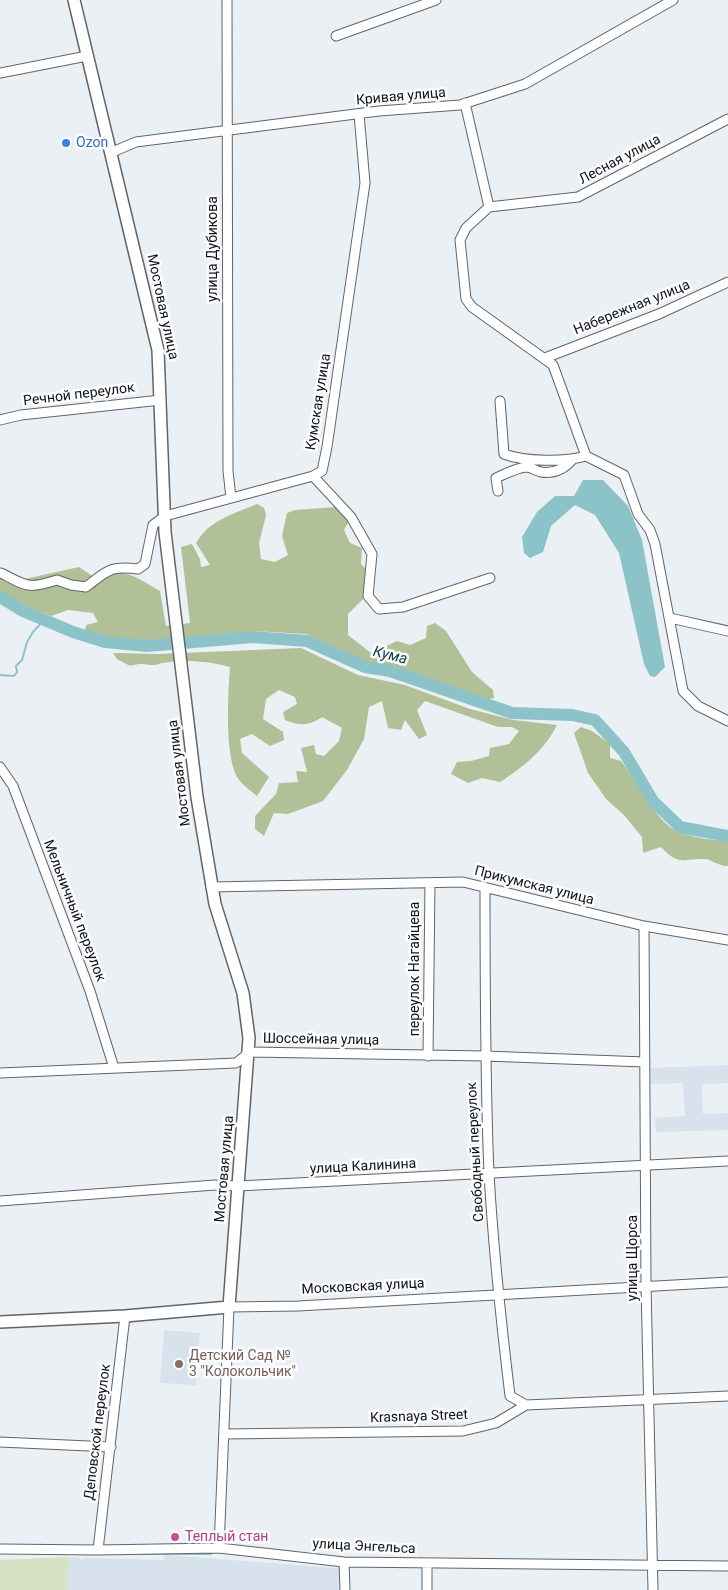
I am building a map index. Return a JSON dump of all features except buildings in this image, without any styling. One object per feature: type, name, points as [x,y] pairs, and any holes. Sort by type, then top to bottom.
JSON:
[{"type":"main road","name":"Мостовая улица","points":[[74,0],[156,341],[161,400],[165,532],[197,797],[212,888],[242,993],[250,1052],[229,1308]]},
{"type":"main road","name":"Московская улица","points":[[0,1322],[125,1316],[229,1308]]},
{"type":"street","name":"улица Дубикова","points":[[227,0],[228,471],[231,498]]},
{"type":"street","points":[[336,36],[436,0]]},
{"type":"street","name":"Кривая улица","points":[[110,153],[136,142],[359,114],[466,104],[525,84],[673,0]]},
{"type":"street","points":[[0,73],[87,56]]},
{"type":"street","points":[[466,104],[490,207],[466,228],[460,240],[466,299],[472,307],[553,365],[586,456]]},
{"type":"street","name":"Кумская улица","points":[[313,476],[322,471],[327,448],[365,183],[359,114]]},
{"type":"street","name":"Лесная улица","points":[[490,207],[578,197],[728,119]]},
{"type":"street","name":"Набережная улица","points":[[545,358],[659,314],[728,282]]},
{"type":"street","name":"Речной переулок","points":[[0,420],[161,400]]},
{"type":"street","points":[[500,401],[504,454],[572,460],[586,456],[624,475],[638,514],[650,530],[655,544],[683,691],[698,706],[728,721]]},
{"type":"street","points":[[498,491],[496,478],[516,469],[527,467],[542,472],[554,472],[564,469],[572,460]]},
{"type":"street","points":[[1,573],[25,586],[36,586],[57,580],[71,586],[86,587],[106,570],[121,566],[138,569],[146,564],[153,525],[165,516],[313,476],[351,517],[372,554],[368,596],[379,609],[403,607],[490,578]]},
{"type":"street","points":[[670,618],[728,631]]},
{"type":"street","name":"Мельничный переулок","points":[[0,767],[13,786],[90,992],[114,1068]]},
{"type":"street","name":"Прикумская улица","points":[[212,888],[463,882],[644,926],[728,940]]},
{"type":"street","name":"переулок Нагайцева","points":[[428,1056],[430,883]]},
{"type":"street","name":"Свободный переулок","points":[[485,888],[485,1056],[489,1174],[498,1294],[510,1396],[526,1405]]},
{"type":"street","name":"улица Щорса","points":[[644,926],[647,1167],[646,1285],[653,1590]]},
{"type":"street","name":"Шоссейная улица","points":[[0,1073],[236,1063],[250,1052],[485,1056],[645,1062]]},
{"type":"street","name":"улица Калинина","points":[[0,1201],[216,1185],[238,1186],[647,1167],[728,1161]]},
{"type":"street","name":"Московская улица","points":[[229,1308],[728,1282]]},
{"type":"street","name":"Мостовая улица","points":[[219,1548],[229,1308]]},
{"type":"street","name":"Деповской переулок","points":[[98,1550],[125,1316]]},
{"type":"street","name":"Krasnaya Street","points":[[224,1434],[462,1431],[496,1423],[526,1405],[728,1396]]},
{"type":"street","points":[[0,1442],[111,1447]]},
{"type":"street","name":"улица Энгельса","points":[[0,1549],[219,1548],[344,1562],[652,1567],[728,1566]]},
{"type":"street","points":[[344,1562],[345,1590]]},
{"type":"street","points":[[427,1563],[427,1590]]},
{"type":"shaded area","points":[[728,1065],[728,1083],[702,1084],[703,1114],[728,1113],[728,1130],[656,1132],[655,1118],[685,1116],[683,1083],[651,1084],[650,1068]]},
{"type":"shaded area","name":"Детский Сад № 3 \"Колокольчик\"","points":[[164,1330],[200,1333],[196,1385],[160,1383]]},
{"type":"shaded area","points":[[165,1555],[339,1568],[340,1590],[0,1590],[0,1560],[77,1557],[82,1560],[86,1558],[163,1560]]},
{"type":"green space","points":[[257,504],[264,508],[266,515],[259,543],[261,559],[275,562],[288,555],[282,536],[287,513],[295,510],[336,507],[349,521],[344,530],[350,543],[362,548],[361,564],[366,569],[365,597],[348,614],[348,635],[371,653],[397,641],[410,645],[426,638],[427,626],[435,623],[446,631],[472,672],[493,690],[494,698],[489,699],[394,667],[368,663],[306,634],[253,631],[158,641],[92,636],[85,631],[86,625],[98,622],[93,613],[68,610],[51,616],[28,607],[0,592],[0,577],[11,582],[79,567],[100,581],[107,575],[122,573],[138,578],[160,591],[166,626],[190,623],[181,547],[192,544],[200,559],[201,567],[210,565],[196,543],[201,535],[215,523]]},
{"type":"green space","points":[[301,648],[358,675],[405,685],[470,709],[513,720],[557,725],[533,757],[500,782],[482,778],[468,783],[451,774],[457,762],[471,761],[489,756],[490,748],[509,744],[519,731],[512,727],[498,727],[425,701],[417,710],[427,735],[419,739],[405,720],[401,730],[388,728],[382,701],[369,707],[364,739],[347,770],[323,801],[288,814],[274,813],[264,836],[255,829],[255,816],[276,794],[279,783],[298,782],[296,771],[307,772],[301,748],[314,745],[316,754],[324,756],[339,741],[342,728],[322,717],[304,724],[285,720],[283,712],[297,704],[295,697],[279,690],[266,699],[263,719],[283,732],[284,740],[270,746],[252,734],[240,739],[242,753],[269,777],[257,796],[239,780],[231,758],[228,726],[230,667],[196,661],[130,666],[117,659],[113,653],[159,654]]},
{"type":"green space","points":[[581,727],[592,731],[610,744],[610,758],[621,761],[654,811],[671,827],[691,836],[728,841],[728,866],[705,859],[677,859],[661,847],[643,853],[642,837],[624,815],[606,799],[588,773],[574,733]]},
{"type":"green space","points":[[69,1557],[67,1590],[0,1590],[0,1560]]},
{"type":"water","points":[[583,480],[603,480],[628,506],[642,540],[665,667],[655,677],[650,676],[644,664],[619,553],[595,515],[575,505],[551,526],[543,552],[530,558],[524,553],[522,537],[537,512],[555,496],[574,496]]},
{"type":"waterway","name":"Кума","points":[[0,597],[23,611],[73,632],[105,642],[147,646],[253,637],[307,641],[365,667],[390,671],[512,713],[572,715],[595,720],[624,752],[653,801],[680,827],[728,836]]},
{"type":"waterway","points":[[0,675],[14,676],[17,672],[16,666],[22,660],[27,642],[44,620]]},
{"type":"waterway","points":[[138,1554],[211,1554]]},
{"type":"place","name":"Ozon","points":[[66,143]]},
{"type":"place","name":"Детский Сад № 3 \"Колокольчик\"","points":[[179,1364]]},
{"type":"place","name":"Теплый стан","points":[[175,1537]]}]
